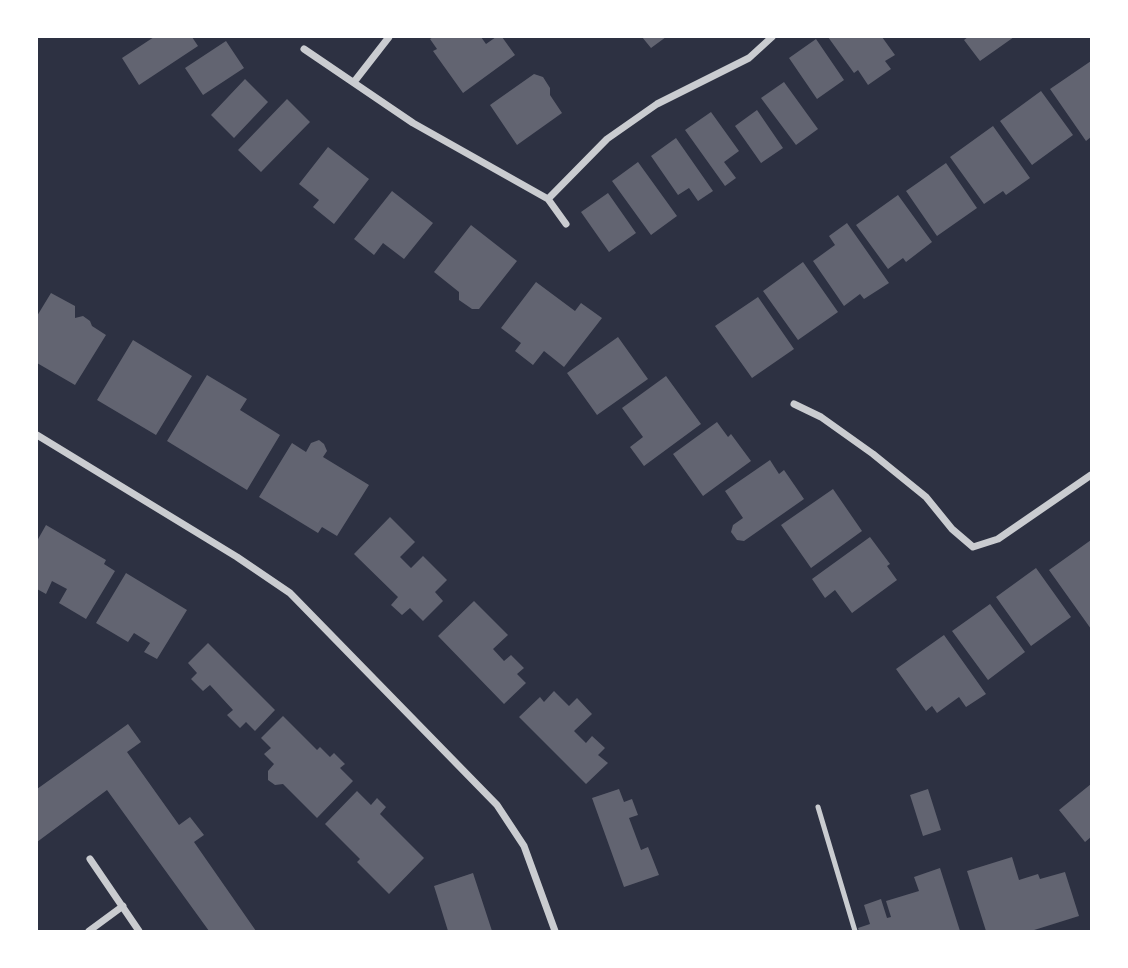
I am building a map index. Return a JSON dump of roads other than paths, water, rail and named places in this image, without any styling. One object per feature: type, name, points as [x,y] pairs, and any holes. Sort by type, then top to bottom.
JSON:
[{"type":"street","points":[[354,82],[389,37]]},
{"type":"street","points":[[548,199],[607,139],[657,104],[749,58],[772,37]]},
{"type":"street","points":[[304,49],[414,123],[548,199],[566,224]]},
{"type":"street","points":[[794,404],[821,417],[873,454],[926,497],[952,529],[973,547],[998,539],[1091,475]]},
{"type":"street","points":[[37,435],[237,557],[290,593],[497,805],[524,846],[555,931]]},
{"type":"street","points":[[90,859],[139,931]]},
{"type":"street","points":[[89,931],[123,906]]},
{"type":"lane","points":[[818,807],[855,931]]}]
